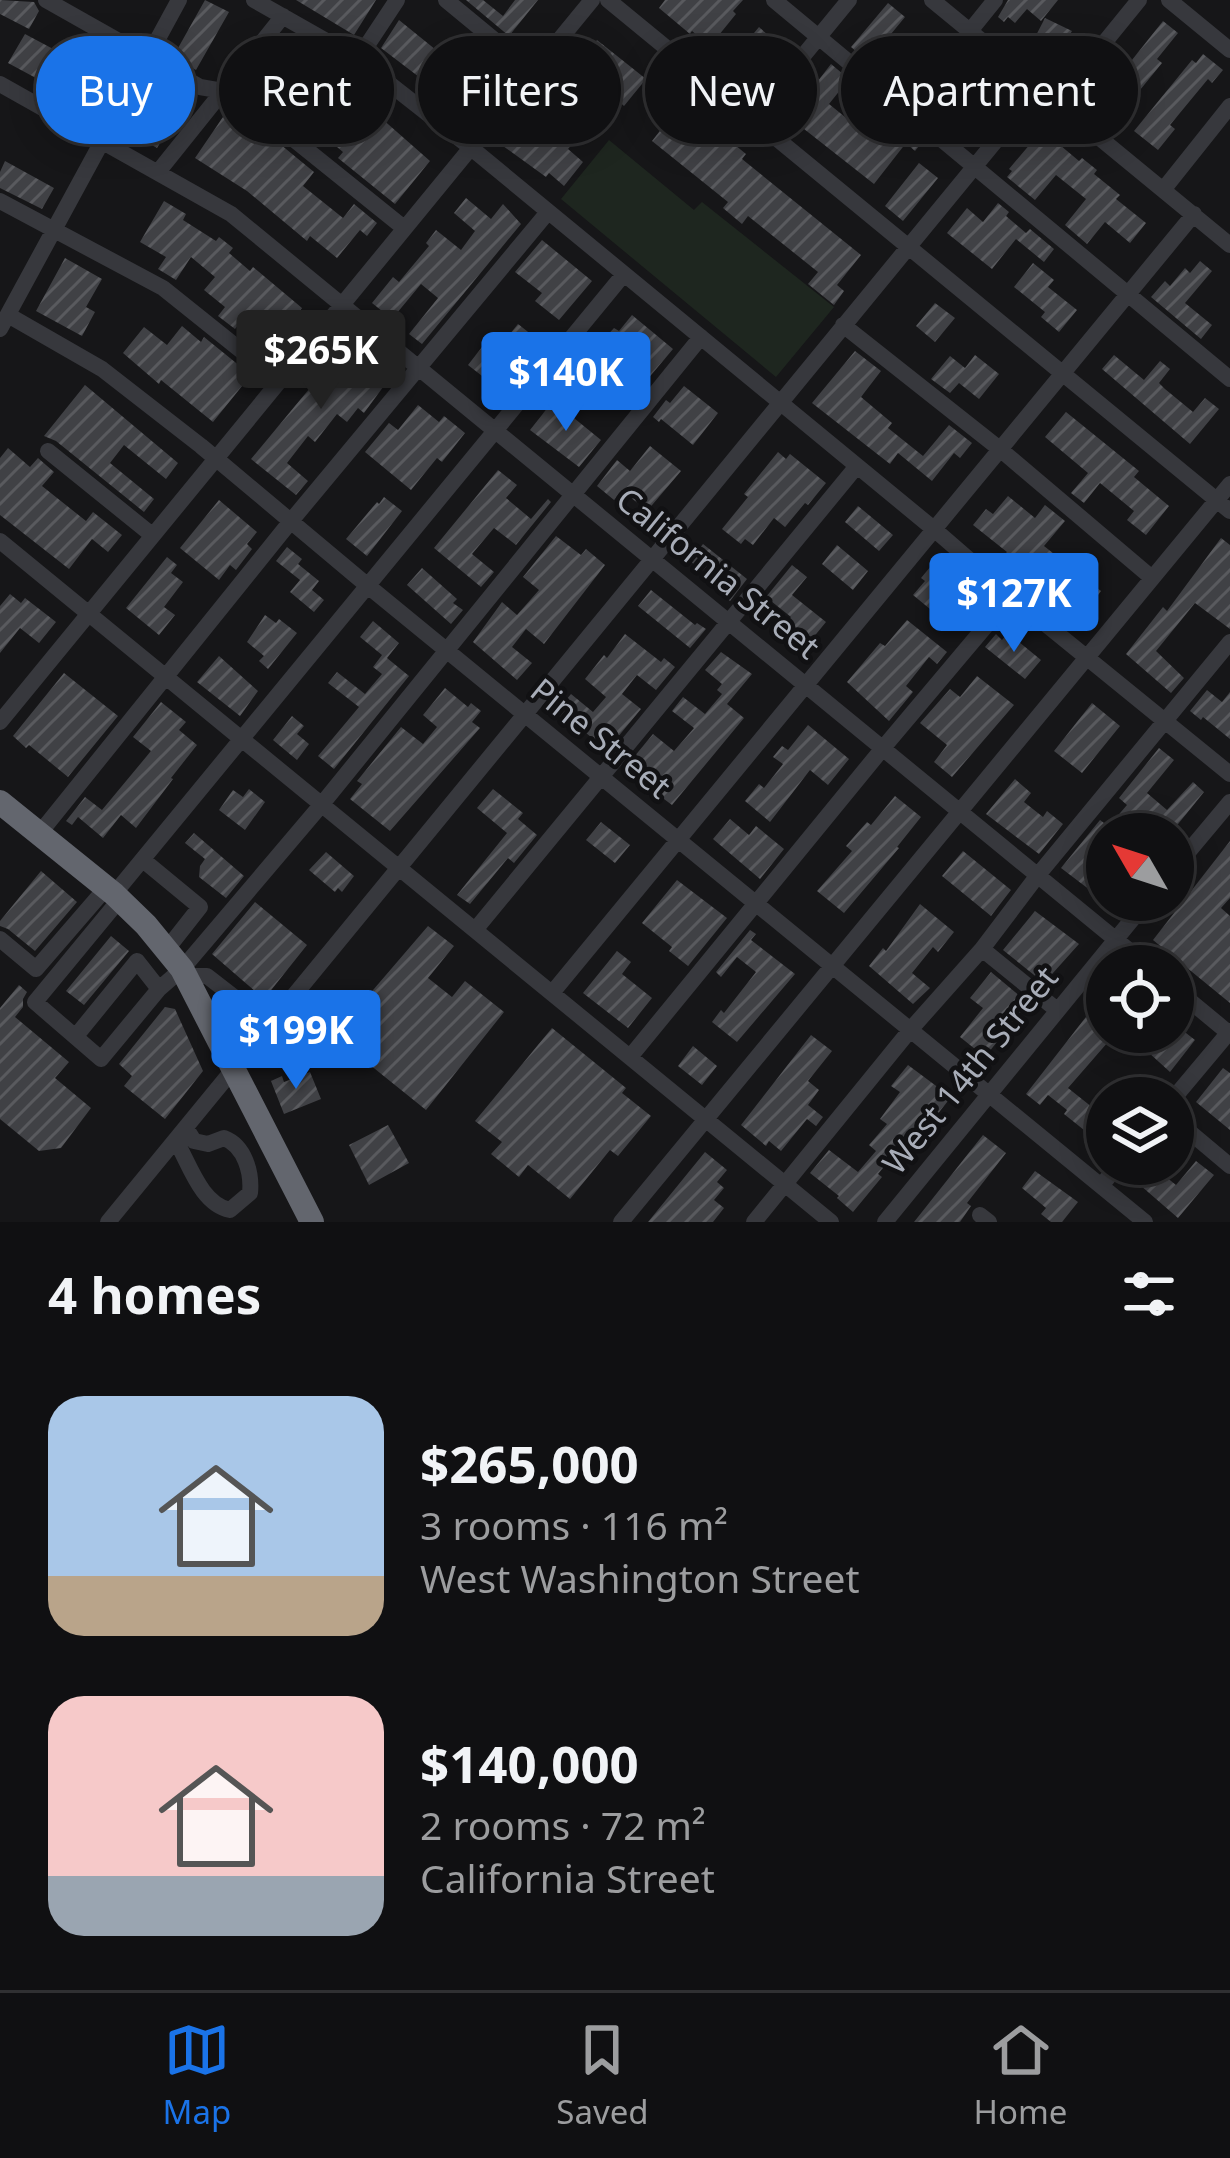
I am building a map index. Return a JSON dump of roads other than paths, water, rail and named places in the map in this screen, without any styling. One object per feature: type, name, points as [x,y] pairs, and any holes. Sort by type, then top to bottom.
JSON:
[{"type":"highway","points":[[0,802],[113,894],[178,964],[312,1222]]},
{"type":"street","points":[[46,0],[110,36]]},
{"type":"street","points":[[159,36],[179,0]]},
{"type":"street","points":[[254,0],[318,36]]},
{"type":"street","points":[[373,36],[397,0]]},
{"type":"street","points":[[446,0],[490,36]]},
{"type":"street","points":[[562,36],[592,0]]},
{"type":"street","points":[[608,0],[653,36]]},
{"type":"street","points":[[774,0],[1230,379]]},
{"type":"street","points":[[817,38],[849,0]]},
{"type":"street","points":[[932,0],[975,36]]},
{"type":"street","points":[[970,32],[995,0]]},
{"type":"street","points":[[1110,36],[1139,0]]},
{"type":"street","points":[[1169,0],[1230,50]]},
{"type":"street","points":[[267,36],[283,16]]},
{"type":"street","name":"California Street","points":[[0,84],[36,104]]},
{"type":"street","points":[[394,87],[1230,774]]},
{"type":"street","points":[[158,172],[219,97]]},
{"type":"street","points":[[1163,190],[1230,106]]},
{"type":"street","points":[[4,322],[101,144]]},
{"type":"street","name":"California Street","points":[[108,144],[231,214],[1123,945]]},
{"type":"street","points":[[300,144],[404,228]]},
{"type":"street","points":[[0,722],[473,144]]},
{"type":"street","points":[[785,144],[1223,505]]},
{"type":"street","points":[[108,1222],[182,1141],[270,1024],[993,144]]},
{"type":"street","points":[[1107,144],[1230,244]]},
{"type":"street","points":[[3,206],[163,287],[279,381]]},
{"type":"street","points":[[39,834],[548,212]]},
{"type":"street","points":[[552,993],[1194,214]]},
{"type":"street","points":[[624,274],[113,894],[35,1002],[101,1059],[178,964],[322,804],[701,337]]},
{"type":"street","name":"Pine Street","points":[[4,322],[102,369],[216,458],[1145,1222]]},
{"type":"street","points":[[843,325],[1152,578]]},
{"type":"street","points":[[48,451],[152,535]]},
{"type":"street","points":[[475,930],[857,466]]},
{"type":"street","points":[[621,1222],[1152,578],[1223,505],[1230,484]]},
{"type":"street","points":[[0,541],[831,1222]]},
{"type":"street","points":[[630,1057],[1011,596]]},
{"type":"street","points":[[754,1222],[1230,642]]},
{"type":"street","points":[[1194,845],[1230,802]]},
{"type":"street","points":[[142,860],[200,907],[178,964]]},
{"type":"street","points":[[0,939],[36,969],[113,894]]},
{"type":"street","name":"West 14th Street","points":[[885,1222],[1131,921]]},
{"type":"street","points":[[982,949],[1057,1010]]},
{"type":"street","points":[[76,1036],[137,962],[159,989]]},
{"type":"street","points":[[178,964],[207,976],[270,1024]]},
{"type":"street","points":[[1192,1077],[1230,1033],[1194,1004]]},
{"type":"street","points":[[1194,1136],[1230,1166]]},
{"type":"street","points":[[224,1138],[233,1142],[252,1178],[250,1193],[230,1210],[208,1199],[182,1141],[208,1144],[224,1138]]}]
